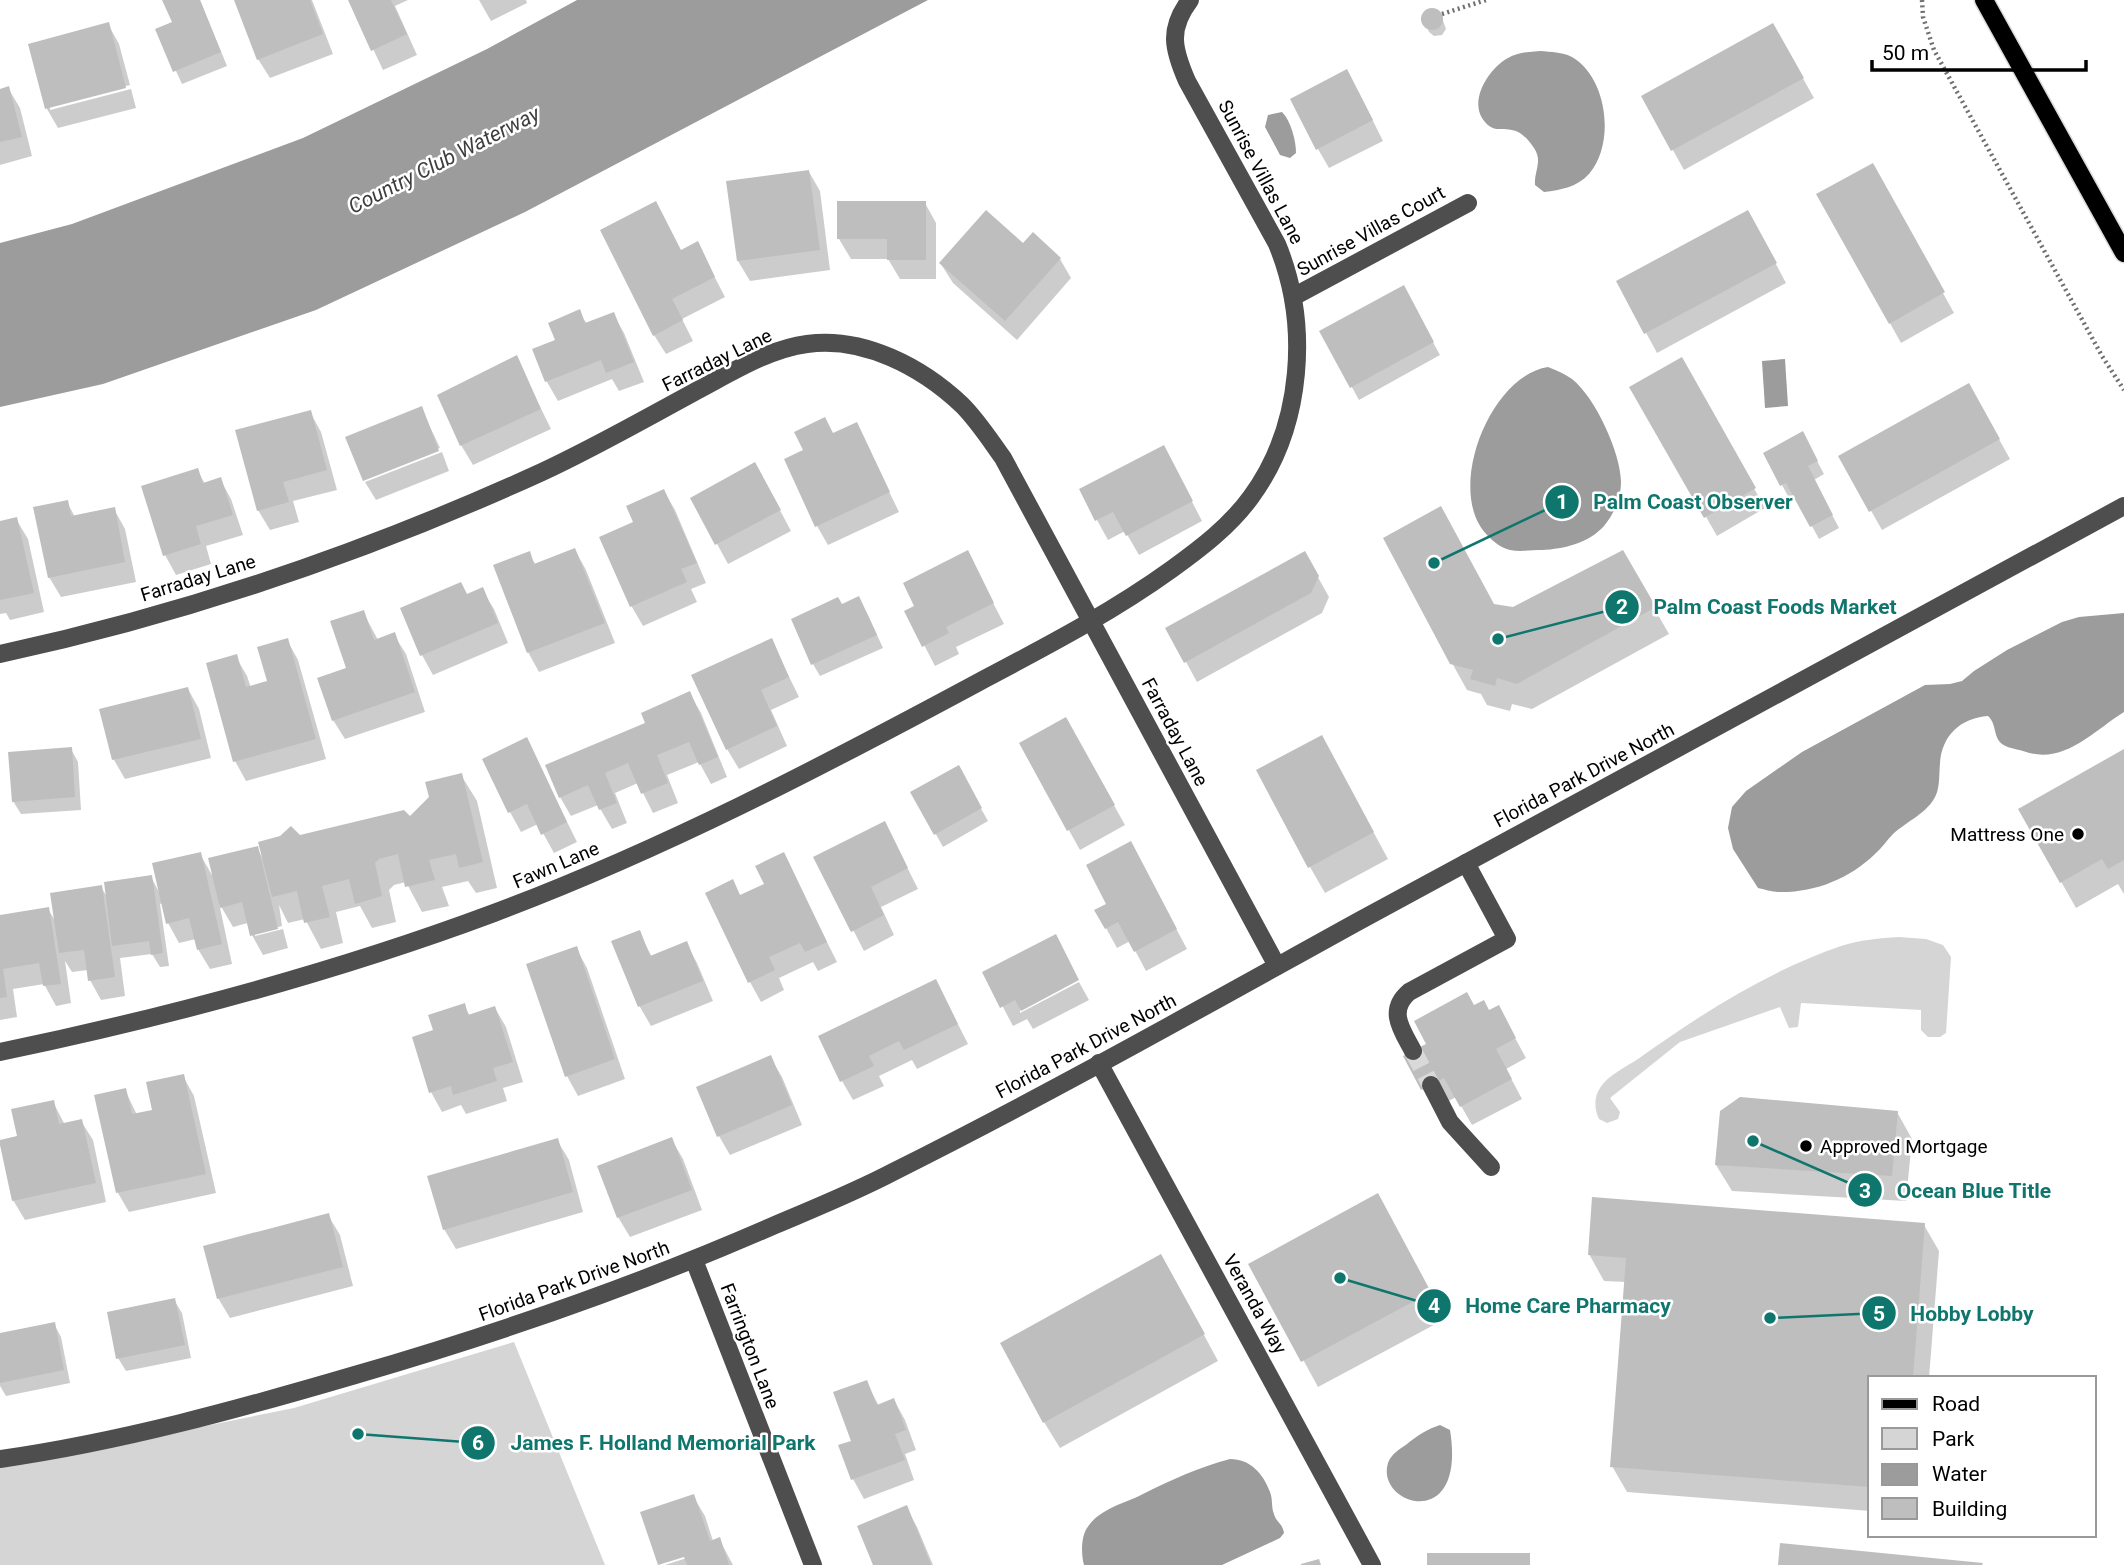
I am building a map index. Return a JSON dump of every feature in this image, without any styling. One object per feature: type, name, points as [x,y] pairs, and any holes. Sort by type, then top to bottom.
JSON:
[{"type":"main road","points":[[1984,0],[2124,253]]},
{"type":"street","name":"Sunrise Villas Lane","points":[[1092,621],[1152,583],[1213,537],[1249,499],[1265,476],[1288,417],[1294,384],[1298,348],[1287,269],[1277,244],[1187,81],[1177,56],[1175,29],[1191,0]]},
{"type":"street","name":"Sunrise Villas Court","points":[[1293,297],[1468,202]]},
{"type":"street","name":"Farraday Lane","points":[[0,654],[111,627],[287,573],[412,526],[544,471],[763,358],[794,346],[814,343],[848,345],[891,358],[920,373],[964,407],[1003,458],[1277,966]]},
{"type":"street","name":"Florida Park Drive North","points":[[0,1459],[166,1425],[426,1354],[566,1309],[694,1260],[892,1173],[2124,506]]},
{"type":"street","name":"Fawn Lane","points":[[0,1052],[131,1023],[314,974],[498,912],[672,839],[774,790],[852,751],[1092,621]]},
{"type":"street","points":[[1413,1051],[1397,1016],[1401,1000],[1409,992],[1507,939],[1466,863]]},
{"type":"street","name":"Veranda Way","points":[[1099,1063],[1372,1565]]},
{"type":"street","points":[[1430,1085],[1450,1122],[1491,1167]]},
{"type":"street","name":"Farrington Lane","points":[[694,1260],[813,1565]]},
{"type":"path","points":[[1442,14],[1486,0]]},
{"type":"path","points":[[1922,0],[1926,29],[1934,50],[2102,356],[2124,390]]},
{"type":"green space","points":[[1899,937],[1926,939],[1943,945],[1951,957],[1946,1033],[1940,1037],[1928,1037],[1921,1030],[1921,1010],[1801,1003],[1798,1027],[1789,1028],[1780,1007],[1680,1042],[1610,1098],[1620,1112],[1618,1119],[1607,1123],[1599,1119],[1596,1099],[1600,1088],[1608,1079],[1711,1010],[1761,981],[1814,956],[1855,942]]},
{"type":"green space","points":[[514,1342],[605,1565],[0,1565],[0,1464],[36,1460],[294,1408]]},
{"type":"water","name":"Country Club Waterway","points":[[577,0],[928,0],[525,212],[316,310],[103,384],[0,407],[0,243],[72,224],[303,138],[487,49]]},
{"type":"water","points":[[1540,51],[1568,55],[1584,66],[1600,95],[1605,129],[1603,145],[1589,174],[1568,187],[1544,192],[1535,185],[1538,162],[1534,148],[1526,138],[1513,130],[1490,127],[1480,114],[1478,105],[1483,86],[1494,69],[1508,58]]},
{"type":"water","points":[[1282,112],[1295,143],[1296,153],[1290,158],[1280,155],[1265,127],[1268,115]]},
{"type":"water","points":[[1785,359],[1788,406],[1765,408],[1762,361]]},
{"type":"water","points":[[1548,367],[1572,379],[1581,387],[1598,412],[1617,456],[1620,494],[1614,511],[1604,526],[1584,541],[1550,549],[1510,550],[1490,538],[1476,517],[1471,493],[1472,466],[1479,439],[1491,413],[1508,391],[1527,375]]},
{"type":"water","points":[[2124,613],[2124,712],[2076,745],[2051,754],[2038,754],[2004,745],[1997,738],[1988,716],[1969,720],[1949,736],[1945,744],[1938,788],[1933,801],[1923,812],[1893,834],[1865,863],[1854,871],[1818,887],[1791,892],[1758,888],[1733,849],[1728,828],[1732,807],[1746,791],[1802,752],[1925,685],[1962,681],[2007,650],[2062,622],[2079,617]]},
{"type":"water","points":[[1440,1425],[1450,1430],[1452,1463],[1446,1485],[1434,1497],[1420,1501],[1406,1498],[1395,1490],[1388,1478],[1389,1460],[1418,1436]]},
{"type":"water","points":[[1230,1459],[1250,1464],[1264,1479],[1271,1495],[1275,1517],[1284,1533],[1280,1538],[1222,1565],[1084,1565],[1084,1536],[1092,1521],[1113,1507],[1185,1474]]},
{"type":"building","points":[[162,0],[200,0],[221,52],[173,72],[155,29],[172,22]]},
{"type":"building","points":[[234,0],[310,0],[323,34],[257,60]]},
{"type":"building","points":[[348,0],[391,0],[407,34],[371,51]]},
{"type":"building","points":[[1432,8],[1440,11],[1443,19],[1440,27],[1432,30],[1424,27],[1421,19],[1424,11]]},
{"type":"building","points":[[109,22],[126,88],[45,109],[28,44]]},
{"type":"building","points":[[1773,23],[1804,78],[1671,151],[1641,96]]},
{"type":"building","points":[[1347,69],[1373,120],[1316,150],[1290,99]]},
{"type":"building","points":[[9,86],[22,137],[0,142],[0,89]]},
{"type":"building","points":[[1873,163],[1945,292],[1889,324],[1816,194]]},
{"type":"building","points":[[809,170],[820,250],[737,261],[726,181]]},
{"type":"building","points":[[656,201],[681,250],[698,241],[715,277],[672,299],[683,320],[653,336],[600,230]]},
{"type":"building","points":[[837,201],[926,201],[926,260],[887,260],[887,239],[837,239]]},
{"type":"building","points":[[986,210],[1023,243],[1033,232],[1061,258],[1005,321],[939,263]]},
{"type":"building","points":[[1748,210],[1777,263],[1644,334],[1616,281]]},
{"type":"building","points":[[1404,285],[1434,342],[1350,388],[1319,331]]},
{"type":"building","points":[[580,309],[585,323],[614,312],[634,362],[606,373],[601,360],[545,382],[532,349],[555,340],[548,323]]},
{"type":"building","points":[[517,355],[541,409],[460,446],[437,395]]},
{"type":"building","points":[[1682,357],[1756,488],[1704,518],[1629,387]]},
{"type":"building","points":[[1969,383],[2000,439],[1869,512],[1838,456]]},
{"type":"building","points":[[422,406],[439,451],[363,481],[345,437]]},
{"type":"building","points":[[311,410],[327,470],[283,482],[289,502],[257,511],[235,430]]},
{"type":"building","points":[[825,417],[833,433],[857,422],[890,492],[815,527],[784,459],[803,450],[794,432]]},
{"type":"building","points":[[1803,431],[1818,461],[1808,466],[1833,515],[1810,527],[1786,483],[1780,486],[1763,453]]},
{"type":"building","points":[[1164,445],[1193,501],[1126,536],[1113,512],[1095,521],[1079,489]]},
{"type":"building","points":[[755,462],[781,510],[715,545],[690,498]]},
{"type":"building","points":[[198,468],[203,483],[221,477],[233,515],[196,526],[201,544],[163,556],[141,486]]},
{"type":"building","points":[[664,489],[697,563],[681,569],[687,582],[630,607],[599,537],[633,522],[626,506]]},
{"type":"building","points":[[68,500],[71,516],[115,507],[125,562],[48,578],[33,507]]},
{"type":"building","points":[[1441,506],[1494,604],[1513,607],[1623,550],[1656,607],[1517,684],[1497,678],[1495,686],[1470,679],[1473,670],[1450,664],[1383,538]]},
{"type":"building","points":[[17,517],[34,593],[0,600],[0,521]]},
{"type":"building","points":[[575,548],[605,623],[527,653],[493,565],[530,551],[534,564]]},
{"type":"building","points":[[968,550],[994,603],[946,627],[949,633],[922,647],[904,611],[914,606],[903,583]]},
{"type":"building","points":[[1305,551],[1319,576],[1311,593],[1184,663],[1165,628]]},
{"type":"building","points":[[461,582],[467,594],[483,587],[498,623],[420,656],[400,608]]},
{"type":"building","points":[[859,596],[877,635],[811,665],[791,619],[838,597],[842,604]]},
{"type":"building","points":[[364,610],[374,640],[395,632],[415,692],[332,721],[317,678],[346,668],[330,621]]},
{"type":"building","points":[[288,638],[316,739],[233,762],[206,663],[237,654],[246,687],[267,681],[257,647]]},
{"type":"building","points":[[772,638],[789,677],[761,690],[777,726],[726,750],[691,675]]},
{"type":"building","points":[[188,687],[201,739],[112,760],[99,709]]},
{"type":"building","points":[[690,691],[718,757],[699,765],[689,742],[657,755],[668,783],[641,794],[628,763],[605,773],[617,803],[599,810],[588,785],[559,798],[545,765],[645,723],[641,713]]},
{"type":"building","points":[[1066,717],[1115,805],[1067,831],[1019,743]]},
{"type":"building","points":[[1322,735],[1374,832],[1308,868],[1256,770]]},
{"type":"building","points":[[527,737],[567,822],[541,835],[527,804],[508,813],[482,759]]},
{"type":"building","points":[[72,747],[75,797],[12,802],[8,752]]},
{"type":"building","name":"Mattress One","points":[[2124,749],[2124,860],[2108,869],[2102,859],[2060,883],[2018,809]]},
{"type":"building","points":[[959,765],[982,808],[934,835],[910,792]]},
{"type":"building","points":[[462,773],[483,862],[459,868],[456,854],[429,860],[435,880],[405,887],[398,854],[379,859],[375,863],[382,896],[355,904],[349,879],[322,886],[330,917],[304,923],[297,891],[272,897],[258,842],[280,836],[291,826],[300,835],[404,810],[410,816],[429,797],[425,782]]},
{"type":"building","points":[[885,821],[908,868],[871,887],[884,915],[851,932],[813,857]]},
{"type":"building","points":[[1131,841],[1177,929],[1134,952],[1118,922],[1105,929],[1094,910],[1106,904],[1086,865]]},
{"type":"building","points":[[258,846],[278,929],[250,936],[242,902],[220,908],[208,858]]},
{"type":"building","points":[[201,852],[222,944],[197,950],[189,918],[166,924],[152,863]]},
{"type":"building","points":[[784,852],[827,942],[805,952],[800,943],[769,957],[775,970],[748,983],[705,893],[733,879],[740,895],[764,884],[755,866]]},
{"type":"building","points":[[152,875],[163,953],[151,955],[149,941],[112,946],[104,882]]},
{"type":"building","points":[[102,885],[115,977],[88,981],[84,950],[59,953],[50,893]]},
{"type":"building","points":[[49,907],[61,984],[43,986],[39,963],[3,969],[7,997],[0,998],[0,915]]},
{"type":"building","points":[[640,930],[650,956],[687,941],[703,981],[638,1007],[611,941]]},
{"type":"building","points":[[1056,934],[1079,980],[1021,1011],[1015,1000],[1000,1008],[982,972]]},
{"type":"building","points":[[577,946],[615,1059],[565,1077],[526,964]]},
{"type":"building","points":[[936,979],[958,1024],[904,1050],[899,1041],[869,1056],[874,1066],[840,1082],[818,1036]]},
{"type":"building","points":[[1467,992],[1474,1005],[1484,1000],[1489,1010],[1499,1005],[1516,1038],[1496,1049],[1512,1079],[1460,1107],[1444,1078],[1421,1090],[1403,1056],[1426,1044],[1414,1021]]},
{"type":"building","points":[[465,1003],[468,1015],[495,1006],[513,1062],[493,1068],[497,1081],[453,1095],[451,1086],[429,1093],[412,1037],[433,1030],[428,1015]]},
{"type":"building","points":[[771,1055],[792,1105],[717,1137],[696,1087]]},
{"type":"building","points":[[184,1074],[206,1174],[116,1193],[94,1095],[126,1088],[132,1114],[152,1110],[146,1082]]},
{"type":"building","name":"Approved Mortgage","points":[[1740,1097],[1898,1111],[1892,1176],[1715,1165],[1720,1111]]},
{"type":"building","points":[[54,1100],[59,1124],[82,1119],[96,1183],[12,1201],[0,1145],[0,1140],[17,1136],[11,1109]]},
{"type":"building","points":[[672,1137],[692,1190],[617,1218],[597,1166]]},
{"type":"building","points":[[558,1138],[573,1192],[443,1230],[427,1176]]},
{"type":"building","points":[[1378,1193],[1431,1292],[1301,1362],[1248,1264]]},
{"type":"building","points":[[1592,1197],[1925,1223],[1913,1376],[1868,1376],[1868,1487],[1610,1467],[1626,1258],[1588,1255]]},
{"type":"building","points":[[329,1213],[343,1267],[217,1299],[203,1246]]},
{"type":"building","points":[[1161,1254],[1205,1334],[1043,1423],[1000,1343]]},
{"type":"building","points":[[175,1298],[185,1345],[116,1359],[107,1312]]},
{"type":"building","points":[[55,1322],[64,1370],[0,1383],[0,1333]]},
{"type":"building","points":[[867,1380],[877,1405],[894,1398],[906,1430],[895,1434],[905,1460],[851,1480],[838,1445],[851,1441],[833,1392]]},
{"type":"building","points":[[694,1494],[710,1541],[720,1537],[729,1565],[687,1565],[684,1557],[658,1565],[640,1512]]},
{"type":"building","points":[[907,1505],[931,1565],[873,1565],[857,1526]]},
{"type":"building","points":[[1780,1543],[1983,1563],[1778,1565]]},
{"type":"building","points":[[1427,1553],[1530,1553],[1530,1565],[1427,1565]]},
{"type":"building","points":[[1319,1559],[1321,1565],[1301,1565],[1301,1564]]},
{"type":"tunnel","points":[[1413,1051],[1431,1085]]},
{"type":"place","name":"Palm Coast Observer","points":[[1434,563]]},
{"type":"place","name":"Palm Coast Foods Market","points":[[1498,639]]},
{"type":"place","name":"Mattress One","points":[[2078,834]]},
{"type":"place","name":"Ocean Blue Title","points":[[1753,1141]]},
{"type":"place","name":"Approved Mortgage","points":[[1806,1146]]},
{"type":"place","name":"Home Care Pharmacy","points":[[1340,1278]]},
{"type":"place","name":"Hobby Lobby","points":[[1770,1318]]},
{"type":"place","name":"James F. Holland Memorial Park","points":[[358,1434]]}]
